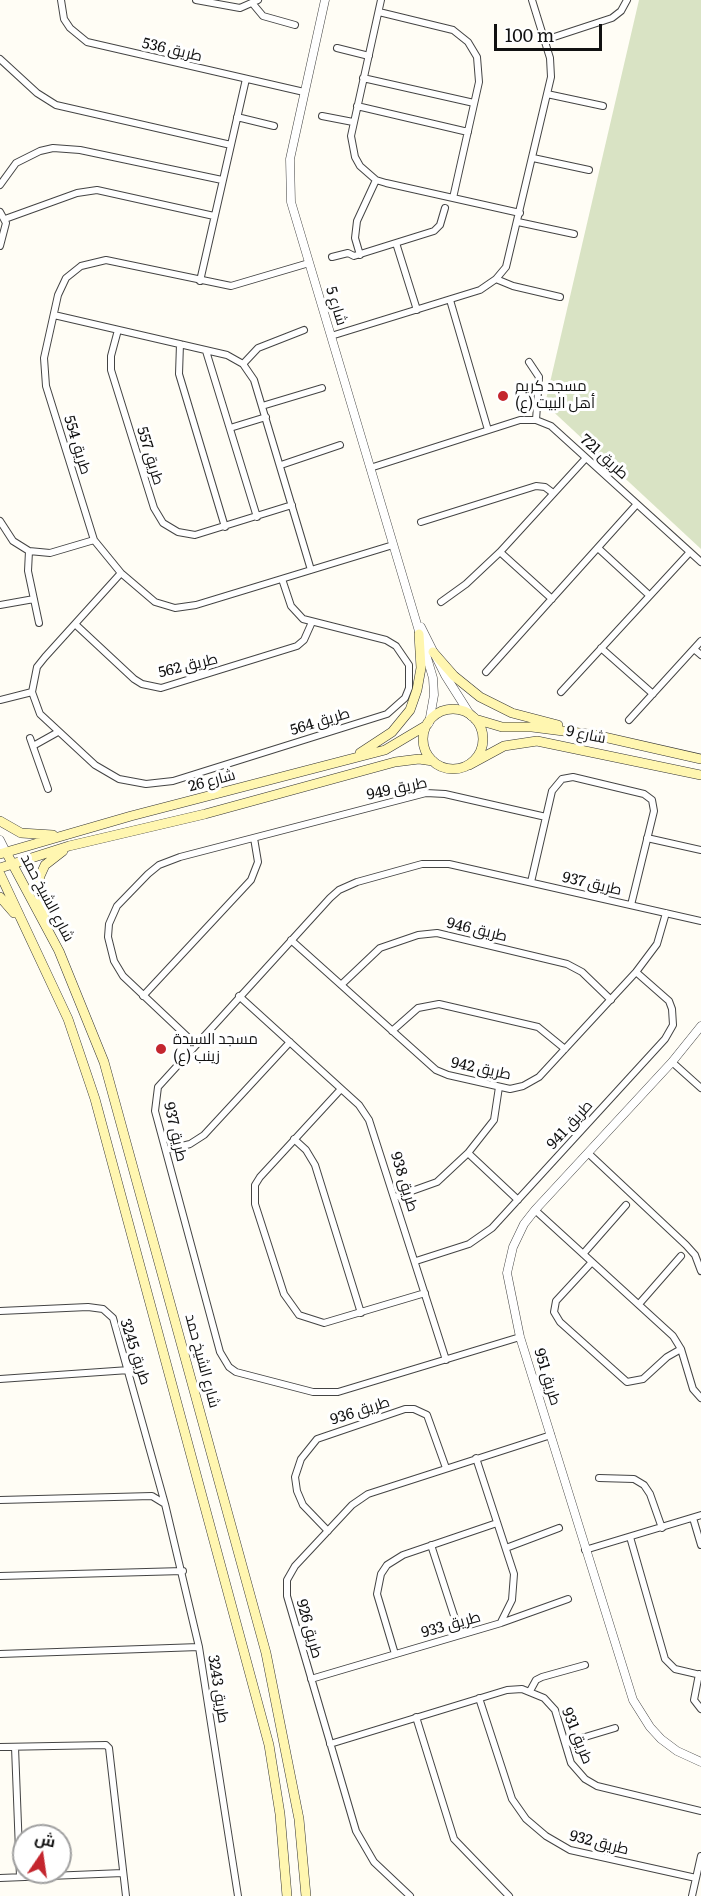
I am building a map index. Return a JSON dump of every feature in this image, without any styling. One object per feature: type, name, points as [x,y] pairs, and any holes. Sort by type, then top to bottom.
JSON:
[{"type":"main road","points":[[348,760],[392,732],[410,710],[421,668],[419,634]]},
{"type":"main road","points":[[433,652],[466,687],[494,705],[512,713],[595,735]]},
{"type":"main road","points":[[444,711],[463,711],[473,717],[480,726],[483,743],[476,759],[469,765],[447,768],[433,761],[425,748],[424,732],[428,724],[444,711]]},
{"type":"main road","name":"شارع 9","points":[[473,717],[502,727],[532,727],[595,735],[701,759]]},
{"type":"main road","name":"شارع 26","points":[[3,853],[348,760],[395,745],[428,724]]},
{"type":"main road","name":"شارع 9","points":[[469,765],[504,746],[537,741],[701,774]]},
{"type":"main road","name":"شارع 26","points":[[0,868],[69,846],[205,814],[395,762],[419,759],[433,761]]},
{"type":"main road","points":[[0,820],[21,833],[61,836]]},
{"type":"main road","points":[[46,928],[39,893],[40,876],[45,865],[69,846]]},
{"type":"main road","name":"شارع الشيخ حمد","points":[[3,853],[12,864],[77,992],[104,1062],[266,1653],[299,1819],[306,1896]]},
{"type":"main road","name":"شارع الشيخ حمد","points":[[0,874],[68,1019],[96,1099],[269,1745],[280,1814],[287,1896]]},
{"type":"main road","points":[[0,897],[23,924]]},
{"type":"street","name":"طريق 536","points":[[61,0],[64,19],[70,28],[87,42],[304,92]]},
{"type":"street","points":[[196,0],[227,3],[240,8],[256,2],[263,16],[295,25]]},
{"type":"street","name":"شارع 5","points":[[325,0],[290,159],[291,201],[415,615],[434,686],[428,724]]},
{"type":"street","points":[[381,0],[353,122],[351,136],[355,157],[367,174],[375,180],[520,213]]},
{"type":"street","points":[[331,336],[480,290],[496,279],[509,260],[552,67],[532,0]]},
{"type":"street","points":[[545,40],[612,18],[621,11],[627,0]]},
{"type":"street","points":[[379,12],[444,26],[468,42],[479,65],[474,103],[453,198]]},
{"type":"street","points":[[337,48],[369,56]]},
{"type":"street","points":[[0,58],[37,93],[56,105],[231,145]]},
{"type":"street","points":[[363,78],[474,103]]},
{"type":"street","points":[[200,280],[246,79]]},
{"type":"street","points":[[547,94],[603,106]]},
{"type":"street","points":[[357,106],[468,132]]},
{"type":"street","points":[[322,116],[353,122]]},
{"type":"street","points":[[237,117],[274,126]]},
{"type":"street","points":[[0,186],[16,163],[27,156],[53,148],[80,150],[222,180]]},
{"type":"street","points":[[533,158],[589,170]]},
{"type":"street","points":[[360,255],[355,238],[357,221],[375,180]]},
{"type":"street","points":[[5,219],[77,193],[97,190],[214,216]]},
{"type":"street","points":[[332,257],[348,253],[351,257],[360,255],[436,229],[445,208]]},
{"type":"street","points":[[0,212],[5,219],[0,246]]},
{"type":"street","points":[[518,222],[574,234]]},
{"type":"street","points":[[396,243],[417,310]]},
{"type":"street","name":"طريق 554","points":[[309,263],[231,286],[99,260],[81,266],[66,278],[58,295],[44,358],[44,377],[94,540],[121,573],[155,602],[175,608],[196,605],[393,545]]},
{"type":"street","points":[[496,279],[560,297]]},
{"type":"street","points":[[450,300],[488,430]]},
{"type":"street","points":[[54,315],[227,355],[243,364],[254,380],[311,570]]},
{"type":"street","name":"طريق 557","points":[[118,330],[111,356],[111,370],[158,516],[170,528],[187,535],[204,534],[292,505]]},
{"type":"street","points":[[243,364],[258,348],[304,330]]},
{"type":"street","points":[[180,344],[178,374],[225,527]]},
{"type":"street","points":[[206,351],[257,517]]},
{"type":"street","points":[[370,468],[520,420],[536,420],[539,377],[529,362]]},
{"type":"street","points":[[262,406],[322,388]]},
{"type":"street","points":[[230,428],[266,417]]},
{"type":"street","name":"طريق 721","points":[[536,420],[551,426],[701,562]]},
{"type":"street","points":[[281,465],[340,445]]},
{"type":"street","points":[[441,602],[466,585],[500,552],[586,458]]},
{"type":"street","points":[[422,522],[536,486],[545,487],[553,493]]},
{"type":"street","points":[[486,672],[637,504]]},
{"type":"street","points":[[0,521],[3,533],[29,551],[50,552],[94,540]]},
{"type":"street","points":[[598,548],[650,595]]},
{"type":"street","points":[[29,551],[27,564],[39,623]]},
{"type":"street","points":[[500,552],[552,599]]},
{"type":"street","points":[[561,692],[690,552]]},
{"type":"street","points":[[0,700],[32,692],[37,667],[121,573]]},
{"type":"street","name":"طريق 564","points":[[32,692],[40,714],[58,732],[106,773],[132,783],[159,784],[387,714],[397,707],[405,698],[410,676],[404,654],[396,646],[372,636],[303,619],[291,606],[282,579]]},
{"type":"street","points":[[0,604],[34,599]]},
{"type":"street","name":"شارع 5","points":[[415,615],[433,652],[473,717]]},
{"type":"street","name":"طريق 562","points":[[75,624],[134,679],[142,684],[161,688],[297,646],[304,639],[312,622]]},
{"type":"street","points":[[629,720],[701,641]]},
{"type":"street","points":[[601,648],[653,694]]},
{"type":"street","points":[[694,649],[701,655]]},
{"type":"street","points":[[48,789],[32,742],[58,732]]},
{"type":"street","points":[[531,882],[555,786],[562,779],[573,777],[650,797],[654,811],[631,905]]},
{"type":"street","name":"طريق 949","points":[[195,1044],[123,976],[114,961],[108,930],[117,906],[148,874],[166,862],[426,793],[444,794],[546,816]]},
{"type":"street","points":[[143,996],[251,880],[258,862],[254,838]]},
{"type":"street","points":[[647,838],[701,850]]},
{"type":"street","points":[[0,840],[3,853]]},
{"type":"street","name":"طريق 937","points":[[520,1337],[330,1393],[313,1392],[236,1372],[224,1360],[220,1352],[154,1106],[156,1092],[163,1079],[291,940],[339,890],[357,882],[416,866],[448,864],[701,921]]},
{"type":"street","name":"طريق 942","points":[[291,940],[442,1073],[499,1087],[517,1088],[534,1081],[636,972],[657,944],[666,913]]},
{"type":"street","name":"طريق 946","points":[[341,985],[380,948],[418,935],[437,933],[567,964],[582,972],[611,1000]]},
{"type":"street","name":"طريق 941","points":[[416,1261],[477,1240],[518,1200],[670,1033],[674,1017],[669,1001],[636,972]]},
{"type":"street","name":"طريق 938","points":[[239,996],[341,1089],[364,1112],[374,1127],[446,1360]]},
{"type":"street","points":[[392,1031],[418,1008],[439,1004],[538,1027],[565,1049]]},
{"type":"street","name":"طريق 951","points":[[701,1026],[672,1062],[524,1224],[513,1247],[507,1273],[520,1337],[626,1682],[640,1714],[661,1739],[677,1751],[701,1762]]},
{"type":"street","points":[[166,1150],[190,1144],[204,1135],[290,1042]]},
{"type":"street","points":[[672,1062],[701,1088]]},
{"type":"street","points":[[395,1197],[437,1182],[468,1153],[494,1120],[499,1087]]},
{"type":"street","points":[[341,1089],[260,1177],[254,1195],[284,1294],[292,1310],[315,1323],[333,1322],[425,1293]]},
{"type":"street","points":[[294,1139],[306,1150],[315,1165],[361,1313]]},
{"type":"street","points":[[468,1153],[518,1200]]},
{"type":"street","points":[[588,1153],[686,1245],[700,1267]]},
{"type":"street","points":[[583,1254],[626,1205]]},
{"type":"street","points":[[535,1210],[673,1336],[681,1349],[693,1389],[701,1398]]},
{"type":"street","points":[[639,1304],[681,1256]]},
{"type":"street","points":[[592,1262],[556,1301],[554,1312],[560,1322],[627,1382],[639,1381],[667,1357],[681,1349]]},
{"type":"street","name":"طريق 3245","points":[[0,1311],[88,1307],[103,1309],[113,1318],[183,1570],[199,1647]]},
{"type":"street","points":[[0,1379],[129,1370]]},
{"type":"street","name":"طريق 936","points":[[328,1531],[303,1505],[297,1491],[295,1476],[301,1458],[317,1439],[405,1409],[414,1409],[427,1415],[446,1468]]},
{"type":"street","name":"طريق 926","points":[[410,1896],[379,1867],[362,1844],[287,1596],[287,1580],[295,1566],[352,1505],[368,1494],[550,1435]]},
{"type":"street","name":"طريق 933","points":[[311,1678],[501,1623],[510,1606],[514,1574],[476,1458]]},
{"type":"street","points":[[599,1478],[634,1479],[644,1485],[650,1494],[662,1528]]},
{"type":"street","points":[[0,1500],[152,1496],[165,1504]]},
{"type":"street","points":[[585,1551],[701,1515]]},
{"type":"street","points":[[693,1518],[701,1545]]},
{"type":"street","points":[[395,1654],[378,1604],[377,1584],[381,1574],[394,1560],[497,1523]]},
{"type":"street","points":[[506,1548],[559,1528]]},
{"type":"street","points":[[630,1538],[665,1659],[675,1669],[700,1674],[694,1700],[701,1709]]},
{"type":"street","points":[[431,1545],[460,1634]]},
{"type":"street","points":[[0,1576],[183,1570]]},
{"type":"street","points":[[501,1623],[568,1599]]},
{"type":"street","name":"طريق 3243","points":[[0,1654],[199,1647],[238,1896]]},
{"type":"street","points":[[330,1743],[479,1698],[514,1689],[530,1691],[536,1680],[542,1677],[585,1665]]},
{"type":"street","name":"طريق 931","points":[[530,1691],[544,1698],[555,1710],[575,1769],[591,1783],[701,1811]]},
{"type":"street","name":"طريق 932","points":[[479,1698],[512,1800],[526,1819],[546,1836],[579,1853],[696,1878]]},
{"type":"street","points":[[416,1718],[451,1834],[460,1848],[509,1896]]},
{"type":"street","points":[[565,1743],[615,1728]]},
{"type":"street","points":[[0,1747],[106,1745],[109,1749],[126,1896]]},
{"type":"street","points":[[15,1746],[18,1824]]},
{"type":"street","points":[[692,1896],[701,1856]]},
{"type":"street","points":[[72,1875],[123,1873]]},
{"type":"green space","points":[[639,0],[701,0],[701,549],[545,404]]},
{"type":"place","name":"مسجد كريم أهل البيت (ع)","points":[[503,396]]},
{"type":"place","name":"مسجد السيدة زينب (ع)","points":[[161,1049]]}]
